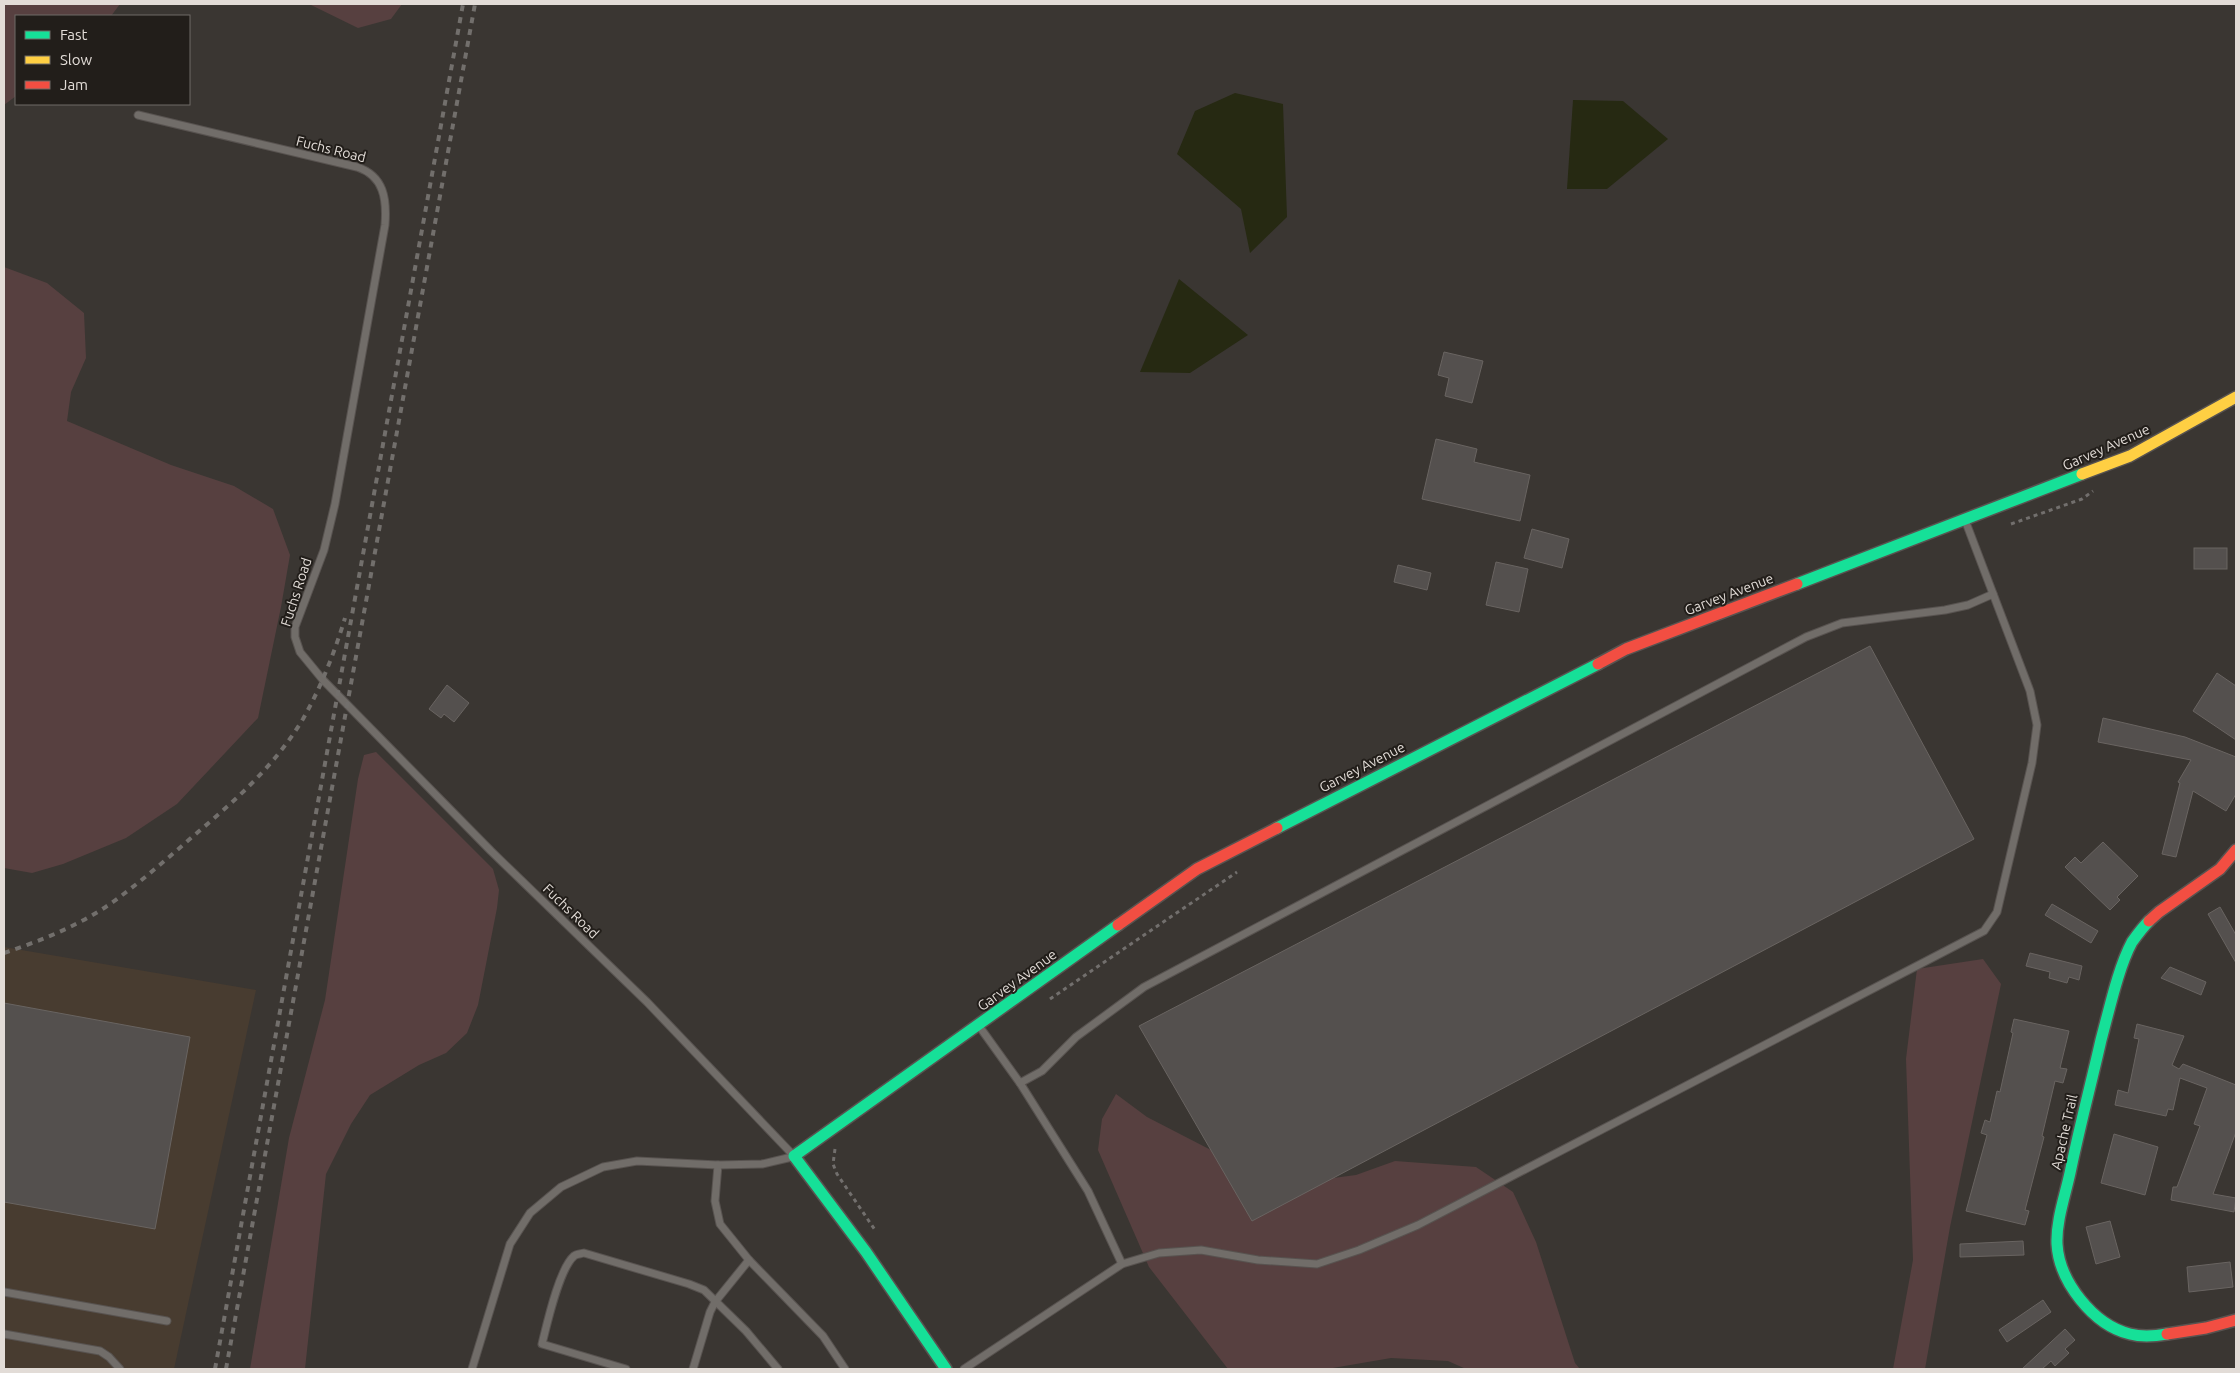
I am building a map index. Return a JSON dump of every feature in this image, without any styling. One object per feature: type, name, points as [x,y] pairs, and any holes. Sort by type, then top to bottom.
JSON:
[{"type":"street","name":"Garvey Avenue","points":[[794,1156],[1197,869],[1626,649],[2130,456],[2236,397]]},
{"type":"street","name":"Apache Trail","points":[[2236,850],[2220,869],[2194,889],[2158,912],[2132,943],[2112,997],[2058,1228],[2058,1245],[2064,1271],[2073,1292],[2102,1319],[2129,1334],[2156,1336],[2206,1328],[2236,1320]]},
{"type":"street","points":[[794,1156],[866,1252],[946,1369]]},
{"type":"lane","name":"Fuchs Road","points":[[138,115],[357,166],[368,171],[379,183],[386,210],[385,224],[335,504],[324,550],[295,627],[295,637],[300,652],[336,694],[491,852],[647,1002],[794,1156]]},
{"type":"lane","points":[[964,1369],[1122,1264],[1159,1253],[1201,1250],[1258,1260],[1317,1264],[1360,1250],[1418,1226],[1984,931],[1997,912],[2032,763],[2036,726],[2030,691],[1965,520]]},
{"type":"lane","points":[[1020,1083],[1042,1071],[1076,1038],[1144,987],[1806,638],[1842,623],[1968,605],[1993,594]]},
{"type":"lane","points":[[979,1026],[1020,1083],[1088,1191],[1122,1264]]},
{"type":"lane","points":[[472,1369],[510,1244],[530,1213],[561,1188],[603,1167],[637,1161],[718,1165],[762,1164],[794,1156]]},
{"type":"lane","points":[[718,1165],[716,1201],[720,1224],[749,1260],[823,1336],[845,1369]]},
{"type":"lane","points":[[626,1369],[542,1344],[556,1293],[568,1263],[575,1255],[584,1253],[704,1290],[746,1331],[778,1369]]},
{"type":"lane","points":[[693,1369],[710,1312],[715,1302],[749,1260]]},
{"type":"lane","points":[[4,1292],[167,1321]]},
{"type":"lane","points":[[4,1334],[100,1351],[109,1356],[120,1369]]},
{"type":"shaded area","points":[[4,4],[120,4],[112,15],[15,15],[15,97],[4,105]]},
{"type":"shaded area","points":[[309,4],[402,4],[391,19],[358,28]]},
{"type":"shaded area","points":[[1235,93],[1283,104],[1287,217],[1250,253],[1241,209],[1177,154],[1195,111]]},
{"type":"shaded area","points":[[1573,100],[1623,101],[1668,139],[1607,189],[1567,189]]},
{"type":"shaded area","points":[[4,267],[47,283],[84,313],[86,358],[71,392],[67,421],[171,465],[234,486],[273,509],[290,555],[258,718],[177,804],[126,838],[63,864],[32,873],[4,868]]},
{"type":"shaded area","points":[[1179,279],[1248,335],[1190,373],[1140,372]]},
{"type":"shaded area","points":[[376,752],[493,869],[499,890],[478,1005],[467,1033],[446,1053],[419,1065],[370,1095],[351,1124],[326,1174],[305,1369],[250,1369],[289,1138],[325,1000],[358,779],[364,755]]},
{"type":"shaded area","points":[[4,947],[256,990],[174,1369],[4,1369]]},
{"type":"shaded area","points":[[1983,959],[2001,984],[1950,1227],[1925,1369],[1893,1369],[1913,1260],[1906,1059],[1917,969]]},
{"type":"shaded area","points":[[1116,1094],[1147,1117],[1240,1165],[1303,1182],[1356,1175],[1395,1161],[1476,1167],[1513,1192],[1536,1242],[1575,1363],[1580,1369],[1466,1369],[1448,1361],[1391,1358],[1327,1369],[1228,1369],[1149,1267],[1098,1150],[1102,1119]]},
{"type":"building","points":[[1444,352],[1483,361],[1472,403],[1445,396],[1449,378],[1438,375]]},
{"type":"building","points":[[1436,439],[1477,449],[1474,462],[1530,475],[1520,521],[1422,499]]},
{"type":"building","points":[[1532,529],[1569,539],[1562,568],[1524,558]]},
{"type":"building","points":[[2194,548],[2227,548],[2227,569],[2194,569]]},
{"type":"building","points":[[1496,562],[1528,569],[1519,612],[1486,605]]},
{"type":"building","points":[[1398,565],[1431,573],[1427,590],[1394,582]]},
{"type":"building","points":[[1870,646],[1974,839],[1252,1221],[1139,1026]]},
{"type":"building","points":[[2217,673],[2236,686],[2236,740],[2193,711]]},
{"type":"building","points":[[447,685],[469,703],[454,722],[444,714],[441,718],[429,709]]},
{"type":"building","points":[[2103,718],[2185,737],[2236,757],[2236,794],[2226,811],[2193,791],[2176,857],[2162,854],[2180,783],[2178,782],[2191,760],[2098,742]]},
{"type":"building","points":[[2103,842],[2138,876],[2117,897],[2120,900],[2110,910],[2065,867],[2075,857],[2081,863]]},
{"type":"building","points":[[2052,904],[2098,931],[2091,943],[2045,915]]},
{"type":"building","points":[[2220,907],[2236,935],[2236,963],[2208,914]]},
{"type":"building","points":[[2030,953],[2082,966],[2079,980],[2069,977],[2067,983],[2049,978],[2050,972],[2026,966]]},
{"type":"building","points":[[2170,967],[2206,982],[2201,995],[2161,978]]},
{"type":"building","points":[[4,1003],[190,1037],[155,1229],[4,1202]]},
{"type":"building","points":[[2014,1019],[2069,1031],[2060,1068],[2067,1069],[2063,1083],[2055,1081],[2042,1136],[2044,1137],[2025,1210],[2029,1211],[2025,1225],[1966,1211],[1987,1135],[1981,1133],[1985,1120],[1990,1122],[1997,1091],[2000,1092],[2013,1033],[2011,1032]]},
{"type":"building","points":[[2137,1024],[2184,1036],[2172,1065],[2179,1069],[2183,1064],[2236,1085],[2236,1132],[2213,1194],[2236,1198],[2234,1212],[2171,1200],[2173,1187],[2177,1187],[2200,1126],[2194,1124],[2207,1088],[2180,1078],[2173,1110],[2168,1109],[2166,1116],[2115,1105],[2118,1090],[2128,1093],[2139,1039],[2134,1038]]},
{"type":"building","points":[[2114,1134],[2158,1147],[2145,1195],[2101,1183]]},
{"type":"building","points":[[2110,1221],[2120,1257],[2096,1264],[2086,1227]]},
{"type":"building","points":[[2023,1241],[2024,1255],[1960,1257],[1960,1244]]},
{"type":"building","points":[[2230,1262],[2233,1287],[2189,1292],[2187,1267]]},
{"type":"building","points":[[2043,1300],[2051,1312],[2007,1342],[1999,1330]]},
{"type":"building","points":[[2065,1329],[2075,1340],[2065,1349],[2069,1353],[2055,1366],[2051,1361],[2042,1369],[2022,1369]]},
{"type":"railway","points":[[215,1369],[463,4]]},
{"type":"railway","points":[[226,1369],[475,4]]},
{"type":"railway","points":[[4,953],[58,932],[110,904],[155,869],[241,794],[281,751],[303,719],[327,670],[345,618]]},
{"type":"traffic: fast","points":[[1797,584],[2082,474]]},
{"type":"traffic: fast","points":[[1277,828],[1598,664]]},
{"type":"traffic: fast","points":[[2149,921],[2132,942],[2122,964],[2114,990],[2061,1208],[2057,1244],[2059,1258],[2071,1286],[2080,1300],[2103,1321],[2116,1329],[2134,1335],[2167,1334]]},
{"type":"traffic: fast","points":[[946,1369],[866,1252],[794,1156],[1118,925]]},
{"type":"traffic: slow","points":[[2082,474],[2130,456],[2236,397]]},
{"type":"traffic: jam","points":[[1598,664],[1626,649],[1797,584]]},
{"type":"traffic: jam","points":[[1118,925],[1197,869],[1277,828]]},
{"type":"traffic: jam","points":[[2149,921],[2220,869],[2236,850]]},
{"type":"traffic: jam","points":[[2167,1334],[2206,1328],[2236,1320]]}]
